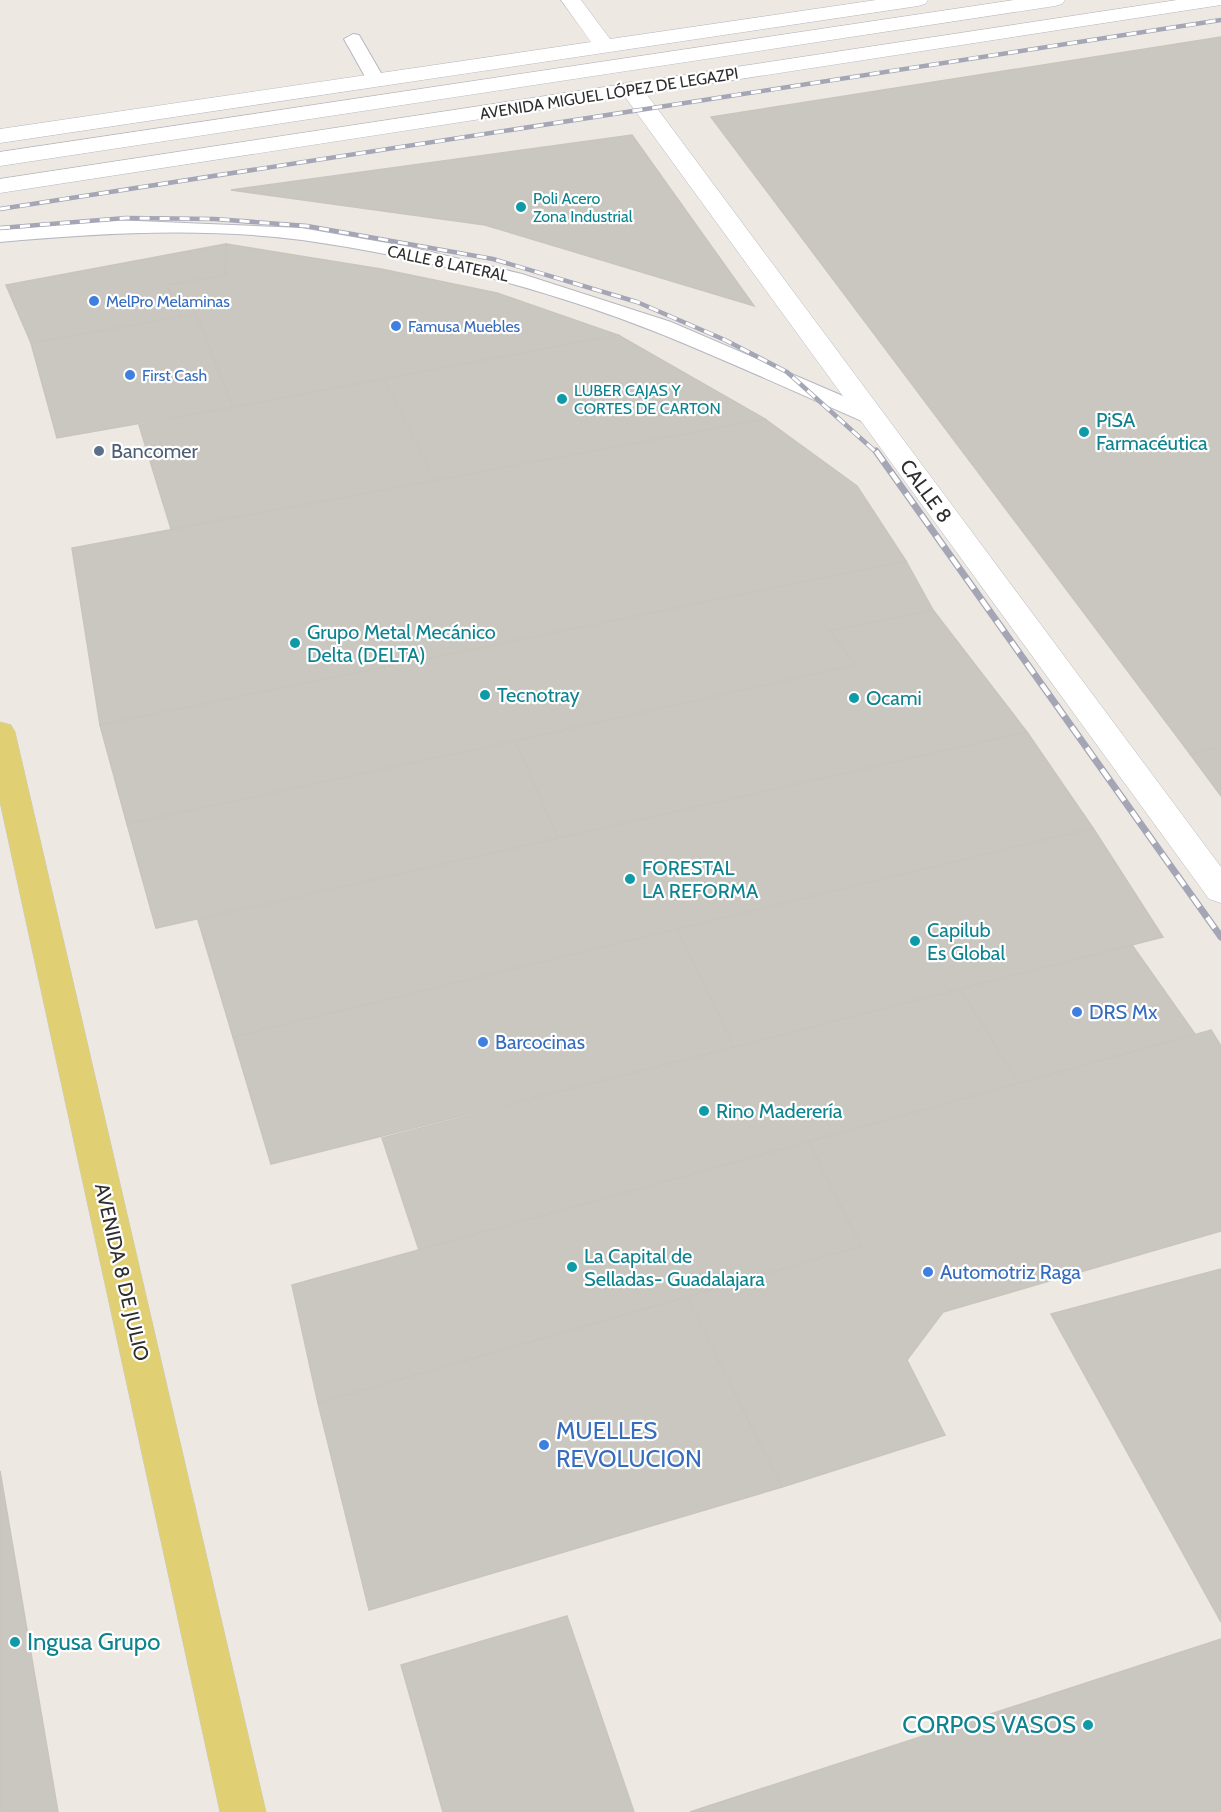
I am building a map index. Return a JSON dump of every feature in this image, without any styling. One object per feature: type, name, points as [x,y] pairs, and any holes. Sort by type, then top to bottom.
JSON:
[{"type":"main road","points":[[571,0],[604,46]]},
{"type":"main road","points":[[0,136],[918,0]]},
{"type":"main road","name":"AVENIDA MIGUEL LÓPEZ DE LEGAZPI","points":[[0,159],[1055,0]]},
{"type":"main road","name":"AVENIDA MIGUEL LÓPEZ DE LEGAZPI","points":[[0,186],[1217,0]]},
{"type":"main road","points":[[734,48],[752,71]]},
{"type":"main road","name":"CALLE 8","points":[[631,90],[1221,891]]},
{"type":"main road","name":"AVENIDA 8 DE JULIO","points":[[0,732],[243,1812]]},
{"type":"lane","points":[[352,39],[376,80]]},
{"type":"lane","name":"CALLE 8 LATERAL","points":[[0,236],[114,226],[209,228],[301,234],[410,253],[515,278],[663,327],[872,417]]},
{"type":"building","name":"PiSA Farmacéutica","points":[[1221,37],[1221,747],[1190,754],[711,117]]},
{"type":"building","name":"Poli Acero Zona Industrial","points":[[632,135],[754,306],[485,225],[231,190]]},
{"type":"building","name":"Famusa Muebles","points":[[226,244],[381,269],[497,293],[618,335],[233,407],[196,314],[182,317],[167,285],[225,275]]},
{"type":"building","name":"MelPro Melaminas","points":[[226,244],[225,275],[167,285],[182,317],[31,343],[6,285]]},
{"type":"building","name":"First Cash","points":[[196,314],[233,407],[57,438],[31,343]]},
{"type":"building","name":"LUBER CAJAS Y CORTES DE CARTON","points":[[618,335],[765,419],[435,481],[384,379]]},
{"type":"building","points":[[384,379],[435,481],[171,529],[139,425]]},
{"type":"building","name":"Grupo Metal Mecánico Delta (DELTA)","points":[[765,419],[857,486],[906,561],[100,725],[72,548]]},
{"type":"building","name":"Tecnotray","points":[[906,561],[933,610],[830,631],[855,665],[127,824],[100,725]]},
{"type":"building","name":"Ocami","points":[[933,610],[1027,732],[558,838],[515,741],[855,665],[830,631]]},
{"type":"building","name":"FORESTAL LA REFORMA","points":[[1027,732],[1093,828],[233,1037],[198,920]]},
{"type":"building","points":[[515,741],[558,838],[156,928],[127,824]]},
{"type":"building","points":[[1221,747],[1221,796],[1190,754]]},
{"type":"building","name":"Capilub Es Global","points":[[1093,828],[1163,937],[734,1047],[677,929]]},
{"type":"building","name":"Barcocinas","points":[[677,929],[734,1047],[271,1164],[233,1037]]},
{"type":"building","name":"DRS Mx","points":[[1132,945],[1195,1034],[1019,1083],[960,989]]},
{"type":"building","name":"Rino Maderería","points":[[960,989],[1019,1083],[419,1250],[382,1138]]},
{"type":"building","name":"Automotriz Raga","points":[[1211,1030],[1221,1046],[1221,1231],[943,1312],[907,1360],[945,1435],[782,1487],[687,1297],[861,1246],[808,1142]]},
{"type":"building","name":"La Capital de Selladas- Guadalajara","points":[[808,1142],[861,1246],[318,1403],[292,1285]]},
{"type":"building","points":[[1221,1269],[1221,1622],[1051,1314]]},
{"type":"building","name":"MUELLES REVOLUCION","points":[[687,1297],[782,1487],[369,1610],[318,1403]]},
{"type":"building","name":"Ingusa Grupo","points":[[0,1471],[58,1812],[0,1812]]},
{"type":"building","points":[[567,1616],[634,1812],[443,1812],[401,1665]]},
{"type":"building","name":"CORPOS VASOS","points":[[1221,1639],[1221,1812],[690,1812]]},
{"type":"railway","points":[[0,209],[1221,20]]},
{"type":"railway","points":[[0,228],[126,218],[215,219],[307,226],[493,259],[637,302],[725,340],[787,372],[877,453]]},
{"type":"railway","points":[[876,451],[1221,937]]},
{"type":"place","name":"Poli Acero Zona Industrial","points":[[521,207]]},
{"type":"place","name":"MelPro Melaminas","points":[[94,301]]},
{"type":"place","name":"Famusa Muebles","points":[[396,326]]},
{"type":"place","name":"First Cash","points":[[130,375]]},
{"type":"place","name":"LUBER CAJAS Y CORTES DE CARTON","points":[[562,399]]},
{"type":"place","name":"PiSA Farmacéutica","points":[[1084,432]]},
{"type":"place","name":"Bancomer","points":[[99,451]]},
{"type":"place","name":"Grupo Metal Mecánico Delta (DELTA)","points":[[295,643]]},
{"type":"place","name":"Tecnotray","points":[[485,695]]},
{"type":"place","name":"Ocami","points":[[854,698]]},
{"type":"place","name":"FORESTAL LA REFORMA","points":[[630,879]]},
{"type":"place","name":"Capilub Es Global","points":[[915,941]]},
{"type":"place","name":"DRS Mx","points":[[1077,1012]]},
{"type":"place","name":"Barcocinas","points":[[483,1042]]},
{"type":"place","name":"Rino Maderería","points":[[704,1111]]},
{"type":"place","name":"La Capital de Selladas- Guadalajara","points":[[572,1267]]},
{"type":"place","name":"Automotriz Raga","points":[[928,1272]]},
{"type":"place","name":"MUELLES REVOLUCION","points":[[544,1445]]},
{"type":"place","name":"Ingusa Grupo","points":[[15,1642]]},
{"type":"place","name":"CORPOS VASOS","points":[[1088,1725]]}]
